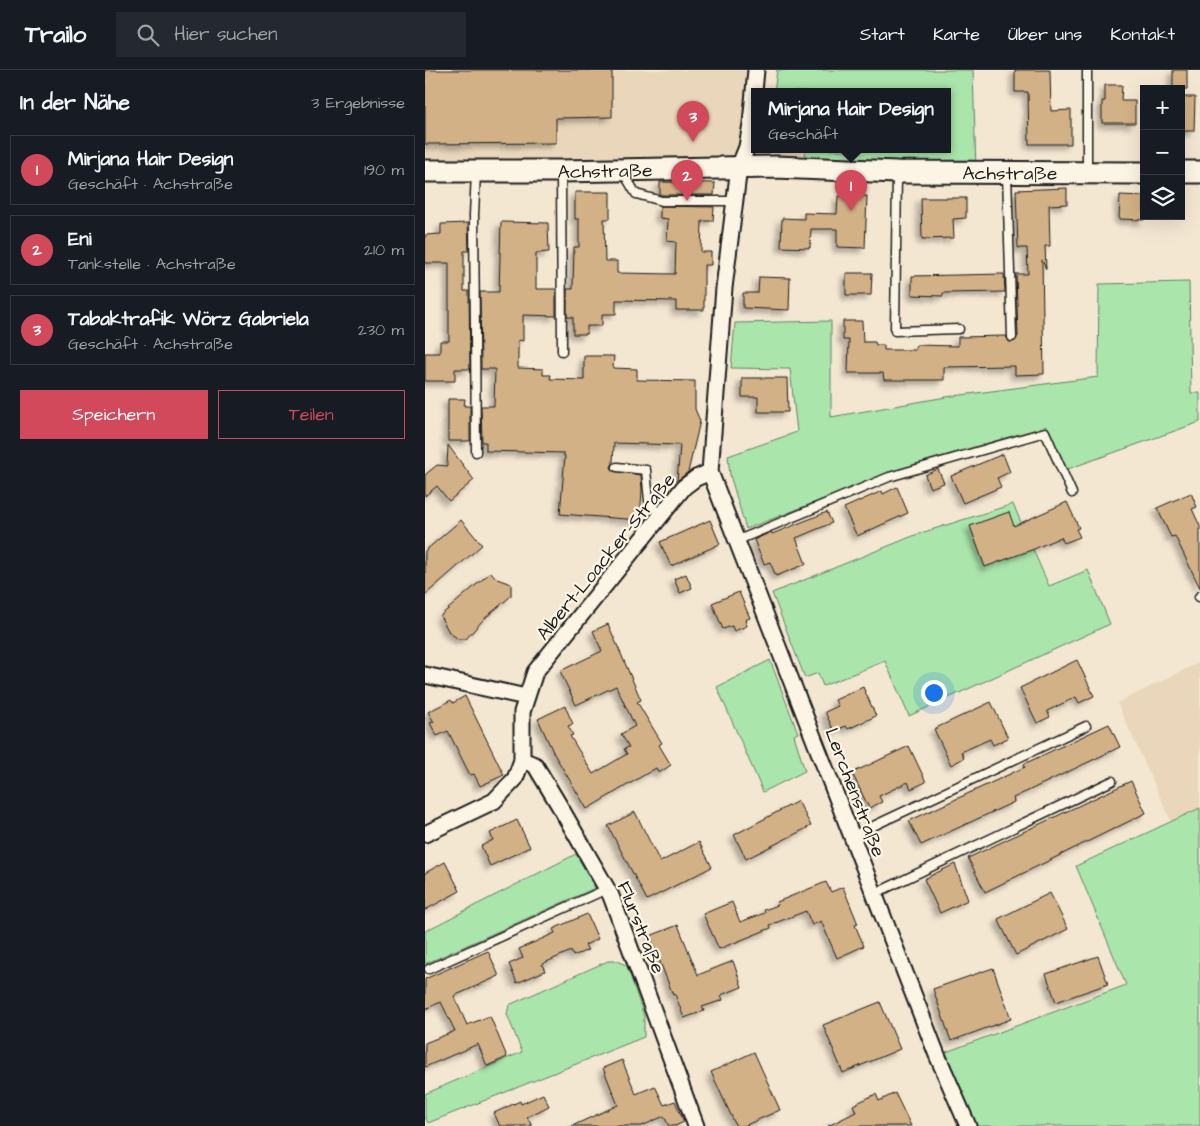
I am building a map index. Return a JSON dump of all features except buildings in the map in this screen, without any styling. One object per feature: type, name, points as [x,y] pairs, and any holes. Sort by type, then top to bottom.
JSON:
[{"type":"main road","name":"Achstraße","points":[[425,171],[561,171],[739,167],[897,172],[1140,172]]},
{"type":"main road","points":[[1185,172],[1200,172]]},
{"type":"street","points":[[754,88],[756,70]]},
{"type":"street","points":[[710,472],[724,288],[739,167],[747,147],[751,124]]},
{"type":"street","name":"Albert-Loacker-Straße","points":[[425,834],[494,801],[515,779],[522,760],[523,712],[535,672],[684,487],[696,478],[710,472]]},
{"type":"street","name":"Lerchenstraße","points":[[710,472],[937,1054],[968,1126]]},
{"type":"street","points":[[425,674],[526,697]]},
{"type":"street","name":"Flurstraße","points":[[522,760],[535,765],[607,889],[696,1126]]},
{"type":"lane","points":[[1087,70],[1087,173]]},
{"type":"lane","points":[[622,170],[636,194],[662,201],[736,201]]},
{"type":"lane","points":[[476,171],[476,452]]},
{"type":"lane","points":[[561,171],[562,351]]},
{"type":"lane","points":[[897,172],[895,331],[959,329]]},
{"type":"lane","points":[[1007,172],[1013,337]]},
{"type":"lane","points":[[737,541],[889,477],[1045,432],[1072,493]]},
{"type":"lane","points":[[617,467],[646,470],[649,501],[660,516]]},
{"type":"lane","points":[[852,836],[1086,726]]},
{"type":"lane","points":[[874,894],[1112,781]]},
{"type":"lane","points":[[429,968],[607,889]]},
{"type":"shaded area","points":[[425,70],[752,70],[751,153],[802,153],[802,170],[425,171]]},
{"type":"shaded area","points":[[1200,662],[1200,808],[1171,821],[1117,703]]},
{"type":"green space","points":[[777,70],[973,70],[976,170],[805,169],[805,153],[951,153],[951,88],[775,88]]},
{"type":"green space","points":[[1189,282],[1191,393],[1200,393],[1200,422],[1065,470],[1046,432],[889,474],[746,529],[730,475],[728,456],[797,432],[790,369],[731,368],[735,323],[831,321],[831,417],[946,397],[1098,377],[1099,284]]},
{"type":"green space","points":[[1013,504],[1049,586],[1088,570],[1110,624],[909,716],[885,661],[823,686],[818,673],[805,678],[772,593],[918,534]]},
{"type":"green space","points":[[770,660],[798,733],[794,735],[805,771],[763,792],[717,687]]},
{"type":"green space","points":[[1200,808],[1200,1126],[974,1126],[946,1052],[1126,985],[1076,866]]},
{"type":"green space","points":[[576,854],[595,888],[425,964],[425,931]]},
{"type":"green space","points":[[608,961],[618,961],[627,966],[644,1016],[644,1037],[428,1123],[425,1117],[425,1094],[522,1052],[507,1014],[509,1005]]},
{"type":"place","name":"Tabaktrafik Wörz Gabriela","points":[[693,142]]},
{"type":"place","name":"Eni","points":[[687,201]]},
{"type":"place","name":"Mirjana Hair Design","points":[[851,211]]}]
